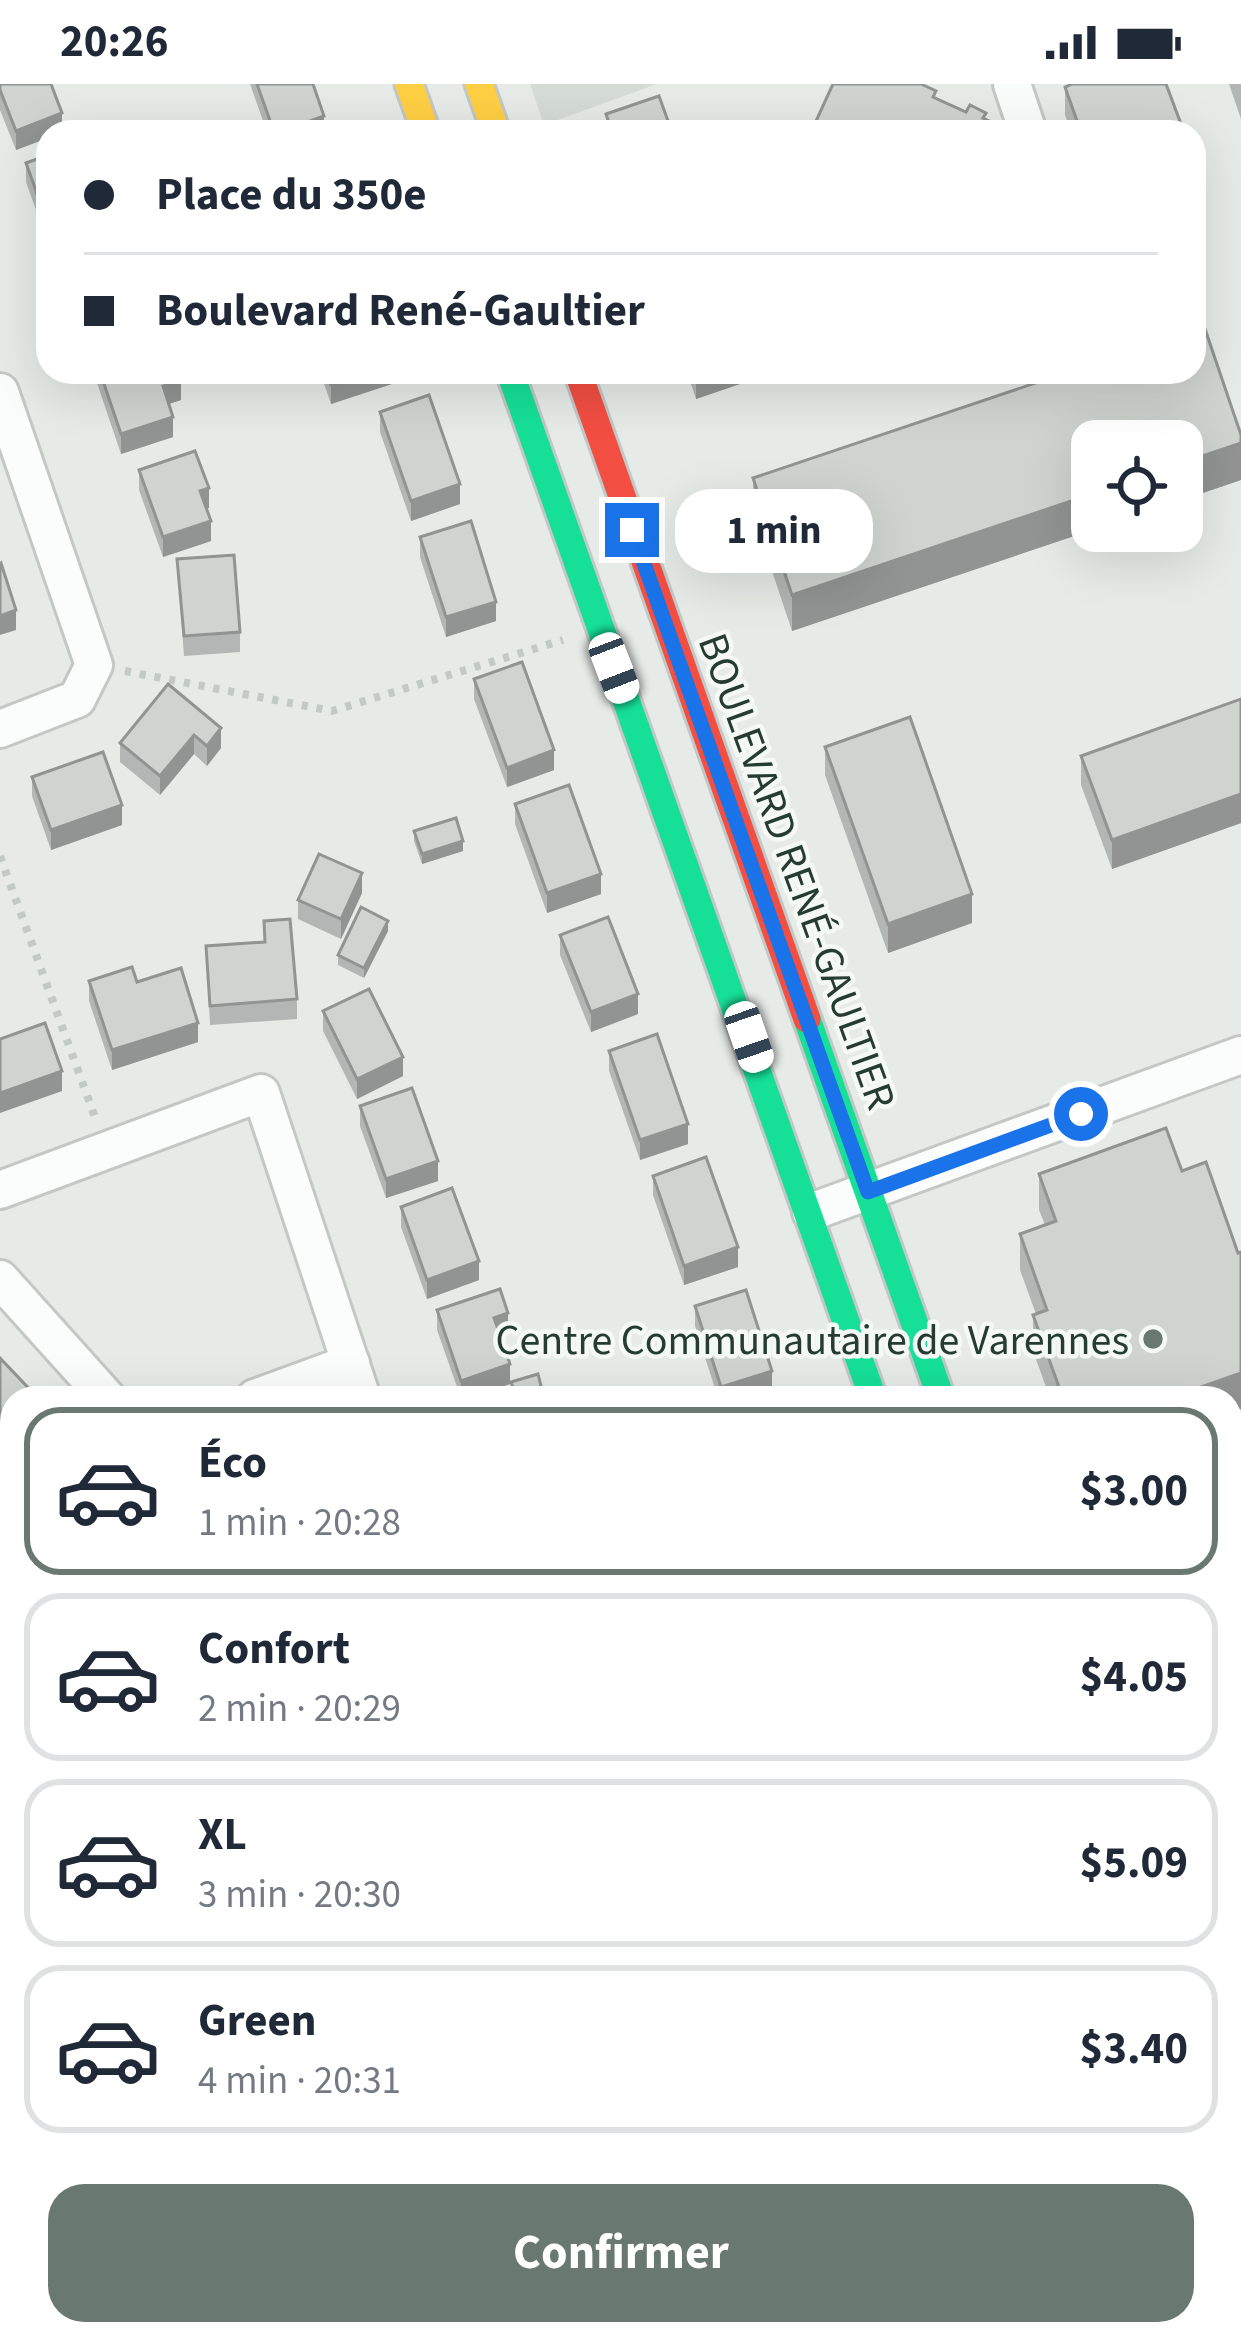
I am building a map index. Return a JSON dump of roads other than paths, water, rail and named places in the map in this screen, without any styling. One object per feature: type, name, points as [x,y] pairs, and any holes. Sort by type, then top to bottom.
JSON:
[{"type":"street","points":[[409,84],[422,120]]},
{"type":"street","points":[[1012,84],[1024,120]]},
{"type":"street","points":[[487,90],[493,120]]},
{"type":"street","name":"BOULEVARD RENÉ-GAULTIER","points":[[514,384],[600,629],[715,852],[868,1192],[937,1386]]},
{"type":"street","name":"BOULEVARD RENÉ-GAULTIER","points":[[581,384],[715,852],[811,1212],[869,1386]]},
{"type":"street","points":[[0,392],[94,665],[77,699],[0,729]]},
{"type":"street","points":[[811,1212],[1241,1055]]},
{"type":"street","points":[[0,1190],[261,1093],[358,1386]]},
{"type":"street","points":[[0,1279],[96,1386]]},
{"type":"street","points":[[288,1386],[351,1363]]},
{"type":"place","name":"Centre Communautaire de Varennes","points":[[1153,1339]]}]
